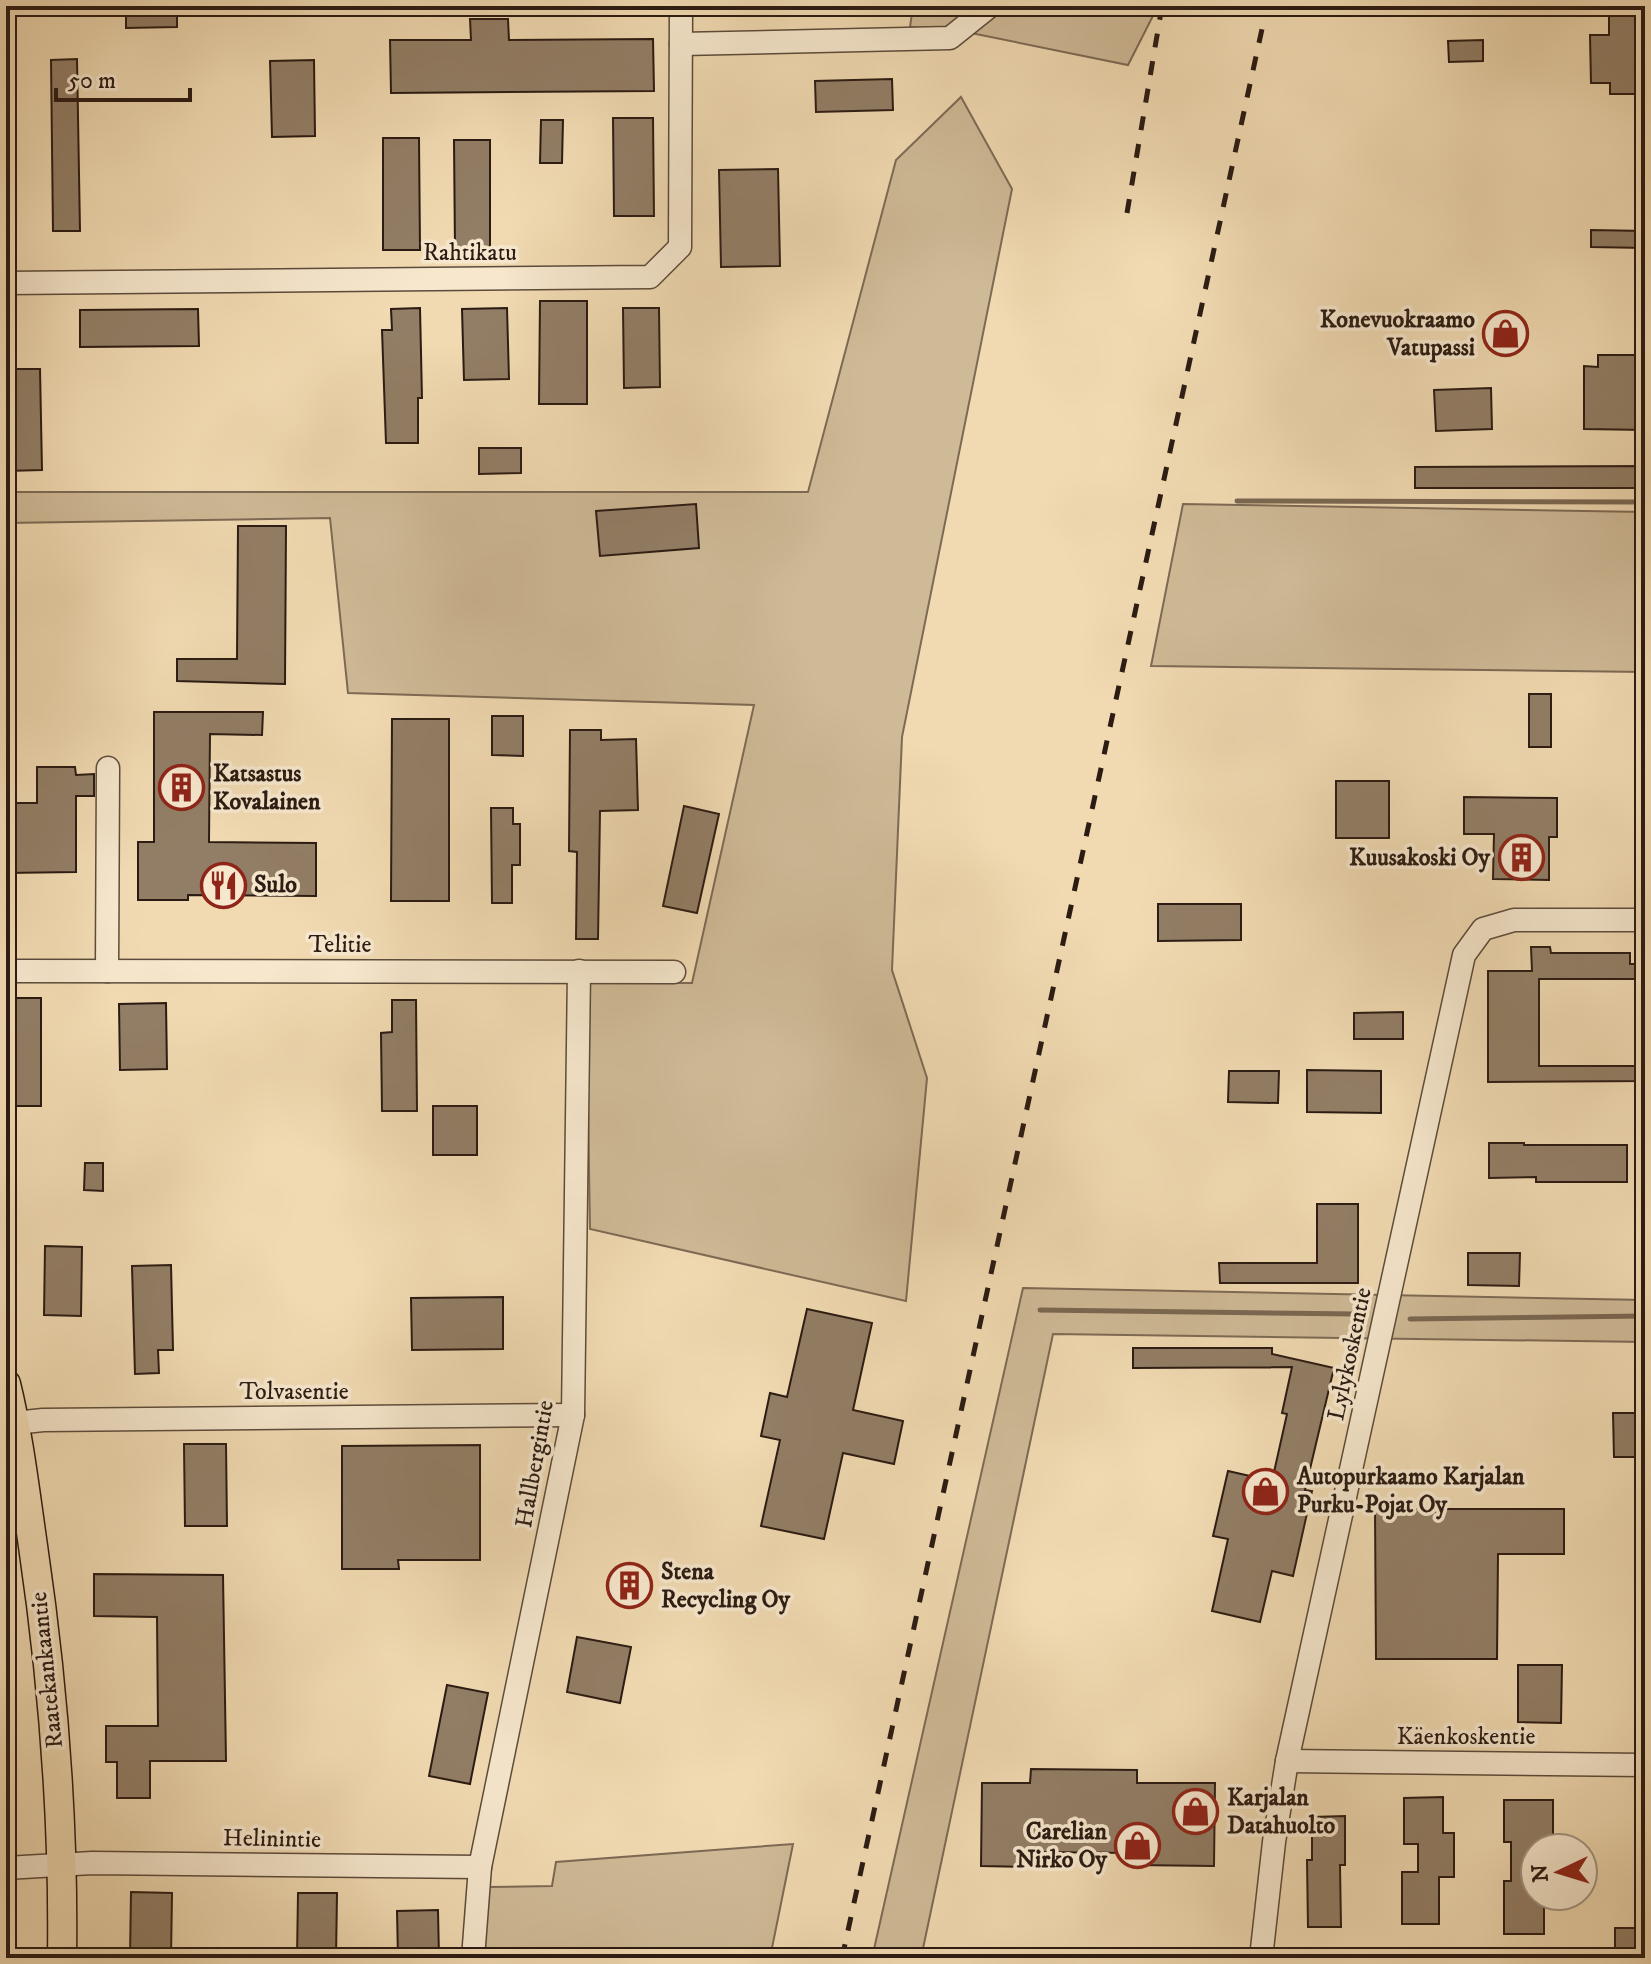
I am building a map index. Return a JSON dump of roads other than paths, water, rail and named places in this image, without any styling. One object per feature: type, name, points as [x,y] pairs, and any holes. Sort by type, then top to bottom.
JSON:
[{"type":"main road","name":"Raatekankaantie","points":[[6,1384],[48,1651],[63,1864],[62,1958]]},
{"type":"street","name":"Rahtikatu","points":[[6,283],[650,277],[680,247],[681,6]]},
{"type":"street","points":[[681,44],[950,38],[990,6]]},
{"type":"street","points":[[107,971],[108,768]]},
{"type":"street","name":"Lylykoskentie","points":[[1261,1958],[1287,1761],[1464,955],[1483,929],[1514,920],[1645,920]]},
{"type":"street","name":"Telitie","points":[[6,971],[674,972]]},
{"type":"street","name":"Hallbergintie","points":[[473,1958],[480,1867],[573,1415],[579,971]]},
{"type":"street","name":"Tolvasentie","points":[[11,1424],[43,1420],[573,1415]]},
{"type":"street","name":"Käenkoskentie","points":[[1287,1761],[1645,1765]]},
{"type":"street","name":"Helinintie","points":[[6,1868],[63,1864],[480,1867]]},
{"type":"waterway","points":[[1237,501],[1645,502]]},
{"type":"waterway","points":[[1040,1310],[1355,1314]]},
{"type":"waterway","points":[[1410,1319],[1645,1316]]},
{"type":"railway","points":[[1127,213],[1162,6]]},
{"type":"railway","points":[[842,1958],[1267,6]]},
{"type":"place","name":"Konevuokraamo Vatupassi","points":[[1506,334]]},
{"type":"place","name":"Katsastus Kovalainen","points":[[182,788]]},
{"type":"place","name":"Kuusakoski Oy","points":[[1521,858]]},
{"type":"place","name":"Sulo","points":[[223,885]]},
{"type":"place","name":"Autopurkaamo Karjalan Purku-Pojat Oy","points":[[1266,1491]]},
{"type":"place","name":"Stena Recycling Oy","points":[[630,1586]]},
{"type":"place","name":"Karjalan Datahuolto","points":[[1196,1812]]},
{"type":"place","name":"Carelian Nirko Oy","points":[[1138,1846]]}]
